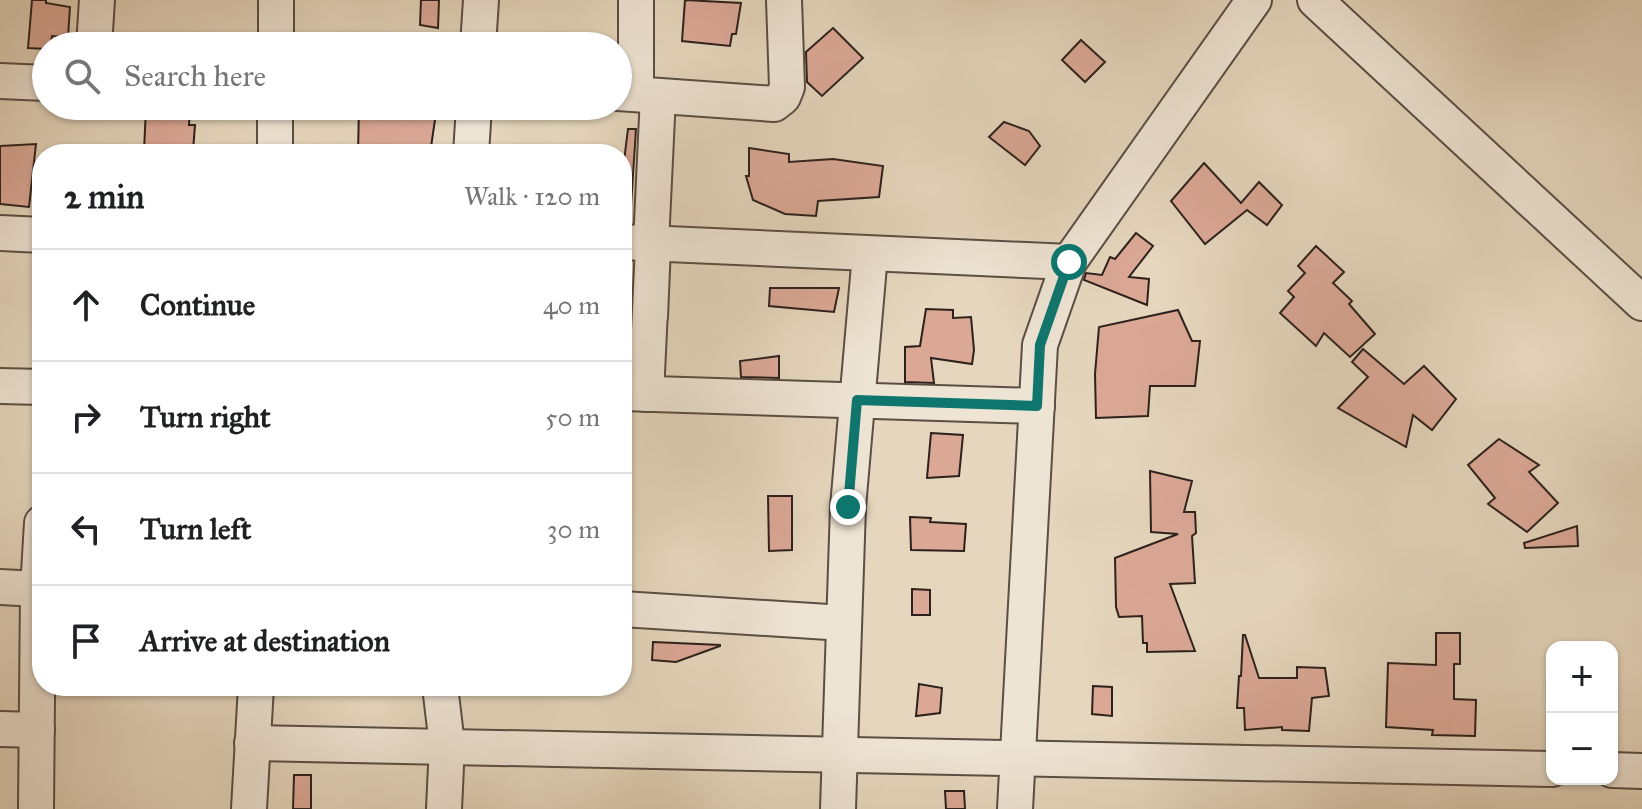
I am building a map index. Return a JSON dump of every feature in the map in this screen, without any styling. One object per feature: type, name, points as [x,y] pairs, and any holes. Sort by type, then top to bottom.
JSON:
[{"type":"street","points":[[95,32],[97,0]]},
{"type":"street","points":[[276,0],[276,32]]},
{"type":"street","points":[[479,32],[481,0]]},
{"type":"street","points":[[636,0],[637,243],[1069,262]]},
{"type":"street","points":[[637,94],[774,104],[783,97],[787,87],[784,0]]},
{"type":"street","points":[[1015,809],[1040,345],[1069,262],[1254,0]]},
{"type":"street","points":[[1315,0],[1642,303]]},
{"type":"street","points":[[0,81],[32,82]]},
{"type":"street","points":[[275,120],[275,144]]},
{"type":"street","points":[[472,144],[473,120]]},
{"type":"street","points":[[0,233],[32,235]]},
{"type":"street","points":[[650,317],[653,246],[634,393],[1037,406]]},
{"type":"street","points":[[838,809],[848,507],[870,254]]},
{"type":"street","points":[[0,386],[32,387]]},
{"type":"street","points":[[0,587],[32,589]]},
{"type":"street","points":[[632,610],[844,623]]},
{"type":"street","points":[[36,809],[37,696]]},
{"type":"street","points":[[249,809],[255,696]]},
{"type":"street","points":[[441,696],[447,745],[444,809]]},
{"type":"street","points":[[0,729],[37,730]]},
{"type":"street","points":[[252,743],[1546,769]]},
{"type":"street","points":[[1618,770],[1642,771]]},
{"type":"building","points":[[32,0],[46,0],[46,3],[70,7],[68,32],[32,32],[32,48],[28,48]]},
{"type":"building","points":[[421,0],[439,0],[438,28],[420,25]]},
{"type":"building","points":[[685,0],[741,3],[736,34],[732,34],[730,46],[682,41]]},
{"type":"building","points":[[833,28],[863,58],[822,96],[807,82],[806,52]]},
{"type":"building","points":[[1081,40],[1105,62],[1085,82],[1062,60]]},
{"type":"building","points":[[145,120],[189,120],[189,125],[195,125],[194,144],[144,144]]},
{"type":"building","points":[[359,120],[435,120],[431,144],[358,144]]},
{"type":"building","points":[[1004,122],[1029,131],[1040,146],[1025,165],[989,137]]},
{"type":"building","points":[[628,129],[636,129],[632,190],[632,144],[626,144]]},
{"type":"building","points":[[32,144],[29,207],[0,204],[0,146]]},
{"type":"building","points":[[749,148],[789,154],[789,162],[833,159],[883,166],[879,197],[818,201],[816,216],[785,214],[753,200],[746,176],[749,176]]},
{"type":"building","points":[[1204,163],[1241,203],[1259,182],[1282,205],[1267,225],[1247,210],[1205,244],[1171,201]]},
{"type":"building","points":[[1136,233],[1153,246],[1129,277],[1149,279],[1147,305],[1084,280],[1086,273],[1102,275],[1110,257],[1115,259]]},
{"type":"building","points":[[1316,246],[1344,272],[1333,283],[1352,301],[1349,304],[1375,334],[1350,357],[1324,333],[1316,346],[1280,313],[1294,297],[1288,291],[1305,273],[1298,266]]},
{"type":"building","points":[[770,288],[839,288],[834,312],[769,306]]},
{"type":"building","points":[[926,309],[953,310],[953,318],[971,317],[972,364],[931,358],[934,383],[905,382],[905,347],[920,346]]},
{"type":"building","points":[[1178,310],[1192,341],[1200,341],[1195,386],[1150,386],[1148,416],[1096,418],[1095,374],[1099,327]]},
{"type":"building","points":[[1363,349],[1404,384],[1424,366],[1456,399],[1432,430],[1413,415],[1406,447],[1338,408],[1368,377],[1352,362]]},
{"type":"building","points":[[779,356],[779,378],[741,377],[740,361]]},
{"type":"building","points":[[931,433],[963,435],[959,476],[927,478]]},
{"type":"building","points":[[1499,439],[1539,465],[1529,472],[1558,503],[1527,532],[1488,504],[1495,498],[1468,465]]},
{"type":"building","points":[[1150,471],[1192,481],[1184,512],[1195,512],[1196,533],[1192,536],[1195,583],[1170,584],[1195,651],[1147,652],[1147,643],[1143,643],[1142,616],[1119,617],[1116,607],[1115,558],[1178,534],[1151,532]]},
{"type":"building","points":[[768,496],[792,496],[792,550],[769,551]]},
{"type":"building","points":[[910,517],[931,518],[930,522],[966,524],[964,551],[911,550]]},
{"type":"building","points":[[1577,526],[1578,546],[1525,548],[1524,543]]},
{"type":"building","points":[[912,589],[930,590],[930,615],[912,615]]},
{"type":"building","points":[[1436,633],[1460,633],[1460,664],[1454,664],[1454,699],[1476,700],[1475,736],[1432,735],[1433,730],[1386,727],[1388,663],[1436,665]]},
{"type":"building","points":[[1243,635],[1259,678],[1297,678],[1297,667],[1325,668],[1329,696],[1312,698],[1309,731],[1282,730],[1282,727],[1245,730],[1244,708],[1237,708]]},
{"type":"building","points":[[653,642],[720,646],[676,662],[652,660]]},
{"type":"building","points":[[919,684],[942,688],[940,713],[916,716]]},
{"type":"building","points":[[1093,686],[1112,687],[1112,716],[1092,714]]},
{"type":"building","points":[[294,775],[311,775],[311,809],[293,809]]},
{"type":"building","points":[[945,791],[964,791],[965,809],[946,809]]},
{"type":"route","points":[[848,507],[857,400],[1037,406],[1040,345],[1069,262]]}]
